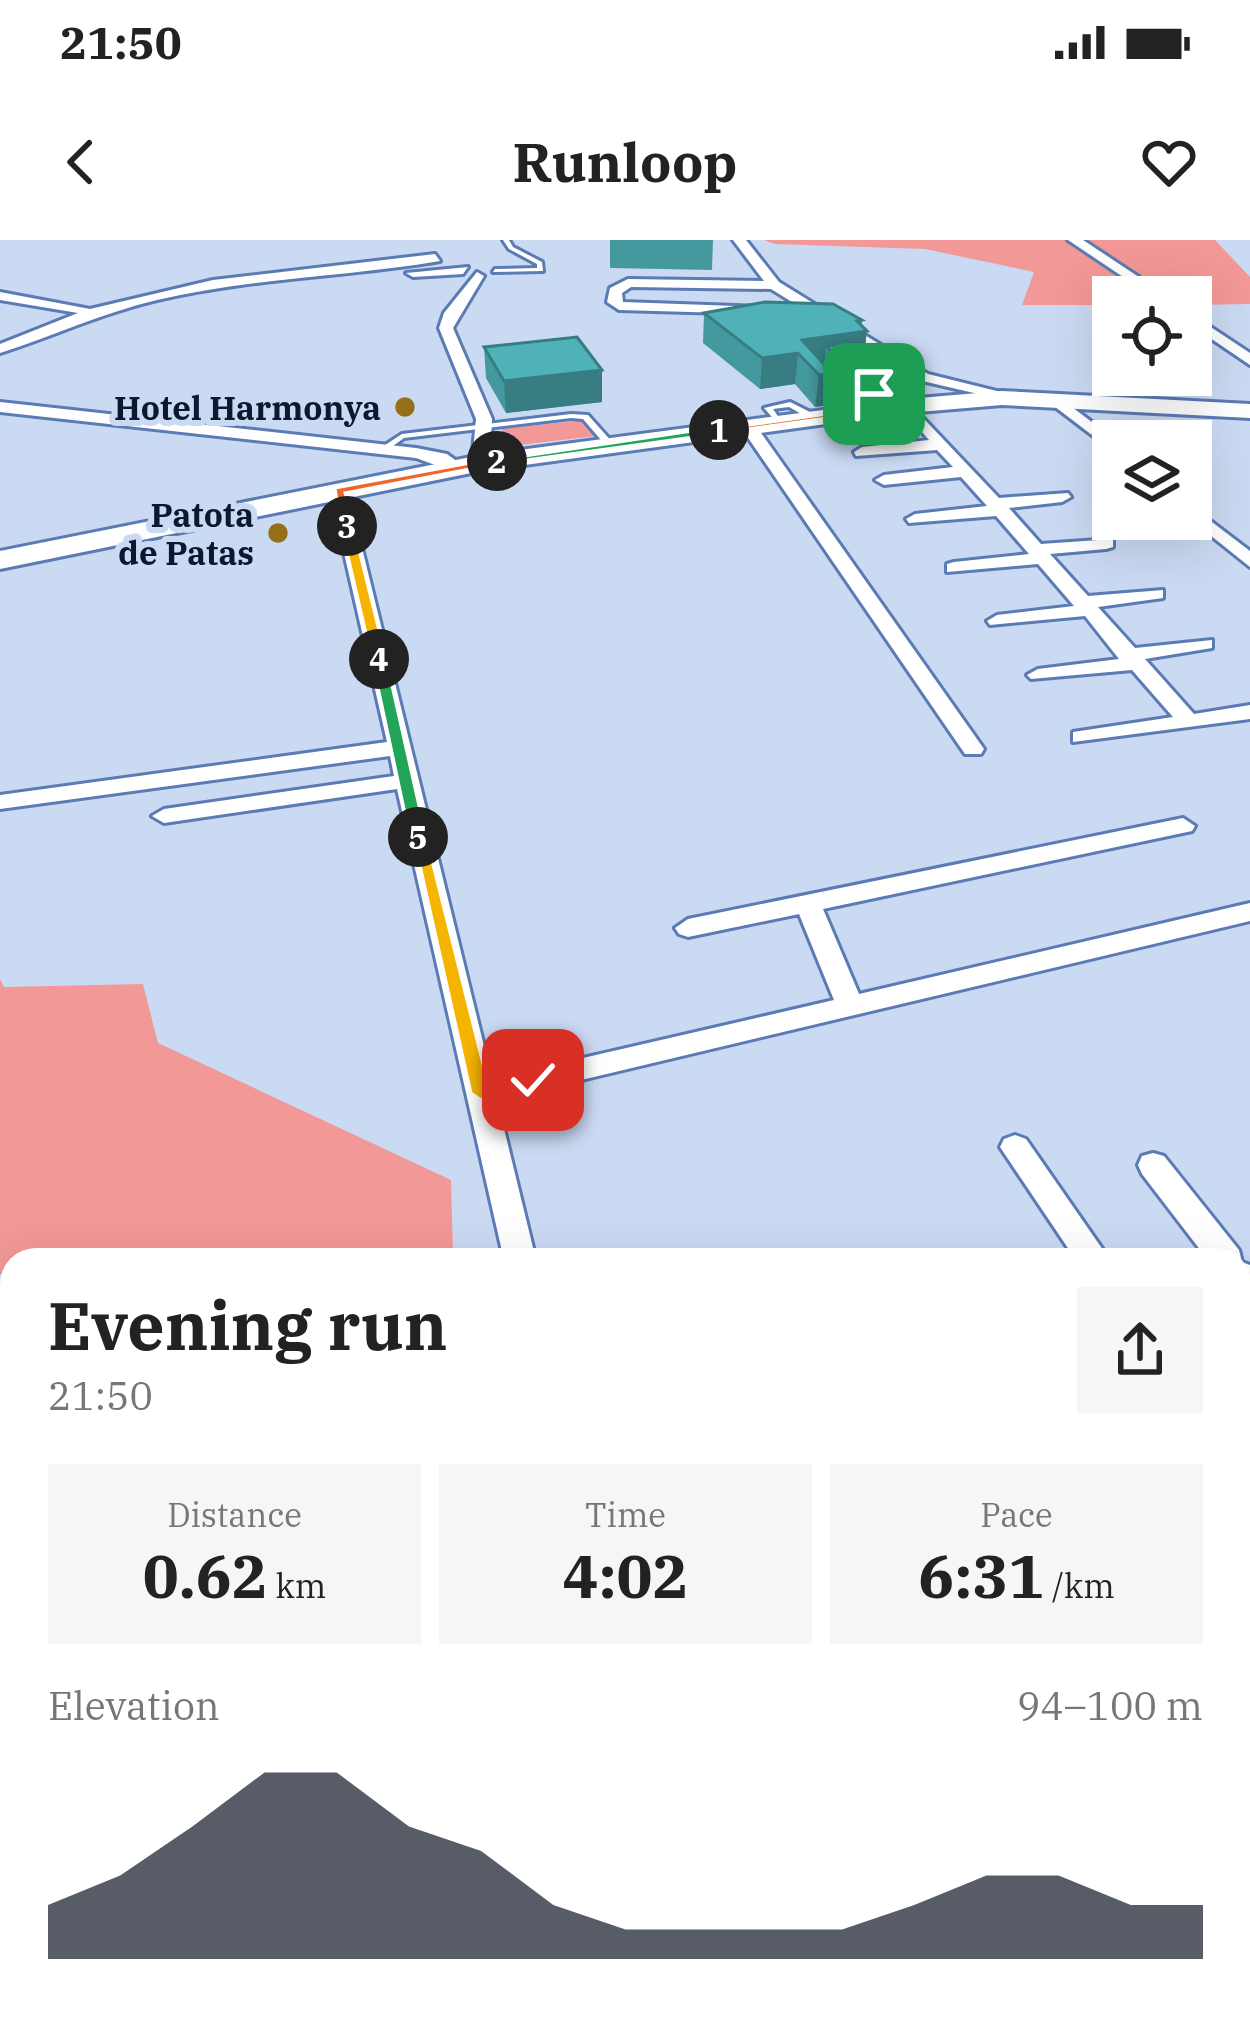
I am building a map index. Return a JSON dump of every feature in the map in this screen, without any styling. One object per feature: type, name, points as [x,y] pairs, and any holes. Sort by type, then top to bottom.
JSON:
[{"type":"main road","points":[[0,560],[469,465],[815,418],[892,403],[1021,399],[1250,411]]},
{"type":"street","points":[[739,240],[774,285],[923,377],[1021,399]]},
{"type":"street","points":[[1074,240],[1130,276]]},
{"type":"street","points":[[414,243],[435,258],[469,271]]},
{"type":"street","points":[[0,349],[88,311],[191,288],[435,258]]},
{"type":"street","points":[[191,288],[469,271],[484,265],[495,271]]},
{"type":"street","points":[[0,407],[383,449],[469,465],[485,427],[446,328],[469,271]]},
{"type":"street","points":[[774,285],[628,283],[616,288],[614,302],[629,307],[810,311]]},
{"type":"street","points":[[0,296],[88,311]]},
{"type":"street","points":[[1212,333],[1250,360]]},
{"type":"street","points":[[1056,400],[1092,429]]},
{"type":"street","points":[[892,403],[942,444],[1189,721]]},
{"type":"street","points":[[748,426],[973,749]]},
{"type":"street","points":[[862,452],[942,444]]},
{"type":"street","points":[[884,480],[967,471]]},
{"type":"street","points":[[339,491],[517,1248]]},
{"type":"street","points":[[915,519],[1061,497]]},
{"type":"street","points":[[1212,529],[1250,561]]},
{"type":"street","points":[[954,568],[1106,542]]},
{"type":"street","points":[[997,621],[1156,594]]},
{"type":"street","points":[[1038,675],[1204,644]]},
{"type":"street","points":[[1081,737],[1250,712]]},
{"type":"street","points":[[0,802],[396,748]]},
{"type":"street","points":[[164,816],[405,782]]},
{"type":"street","points":[[688,928],[1183,826]]},
{"type":"street","points":[[808,904],[850,1009]]},
{"type":"street","points":[[481,1093],[1250,912]]},
{"type":"street","points":[[1015,1147],[1086,1248]]},
{"type":"street","points":[[1153,1166],[1218,1248]]},
{"type":"lane","points":[[495,271],[541,270],[540,263],[506,240]]},
{"type":"lane","points":[[836,368],[892,403],[834,399],[807,373],[836,368]]},
{"type":"lane","points":[[383,449],[402,436],[585,417],[610,445]]},
{"type":"shaded area","points":[[764,240],[1215,240],[1250,277],[1250,304],[1212,305],[1212,276],[1092,276],[1092,305],[1022,305],[1034,272],[925,249]]},
{"type":"shaded area","points":[[586,420],[596,436],[511,446],[502,429]]},
{"type":"shaded area","points":[[0,979],[4,987],[143,984],[158,1043],[451,1180],[453,1248],[0,1248]]},
{"type":"building","points":[[765,302],[833,304],[862,320],[857,321],[867,331],[802,340],[833,374],[819,375],[798,353],[762,358],[704,313]]},
{"type":"building","points":[[577,337],[602,370],[504,381],[484,347]]},
{"type":"building","points":[[838,345],[858,358],[841,360],[826,346]]},
{"type":"place","name":"Hotel Harmonya","points":[[405,407]]},
{"type":"place","name":"Patota de Patas","points":[[278,533]]},
{"type":"route","points":[[533,1080],[481,1093],[339,491],[482,463],[894,408],[874,394]]}]
